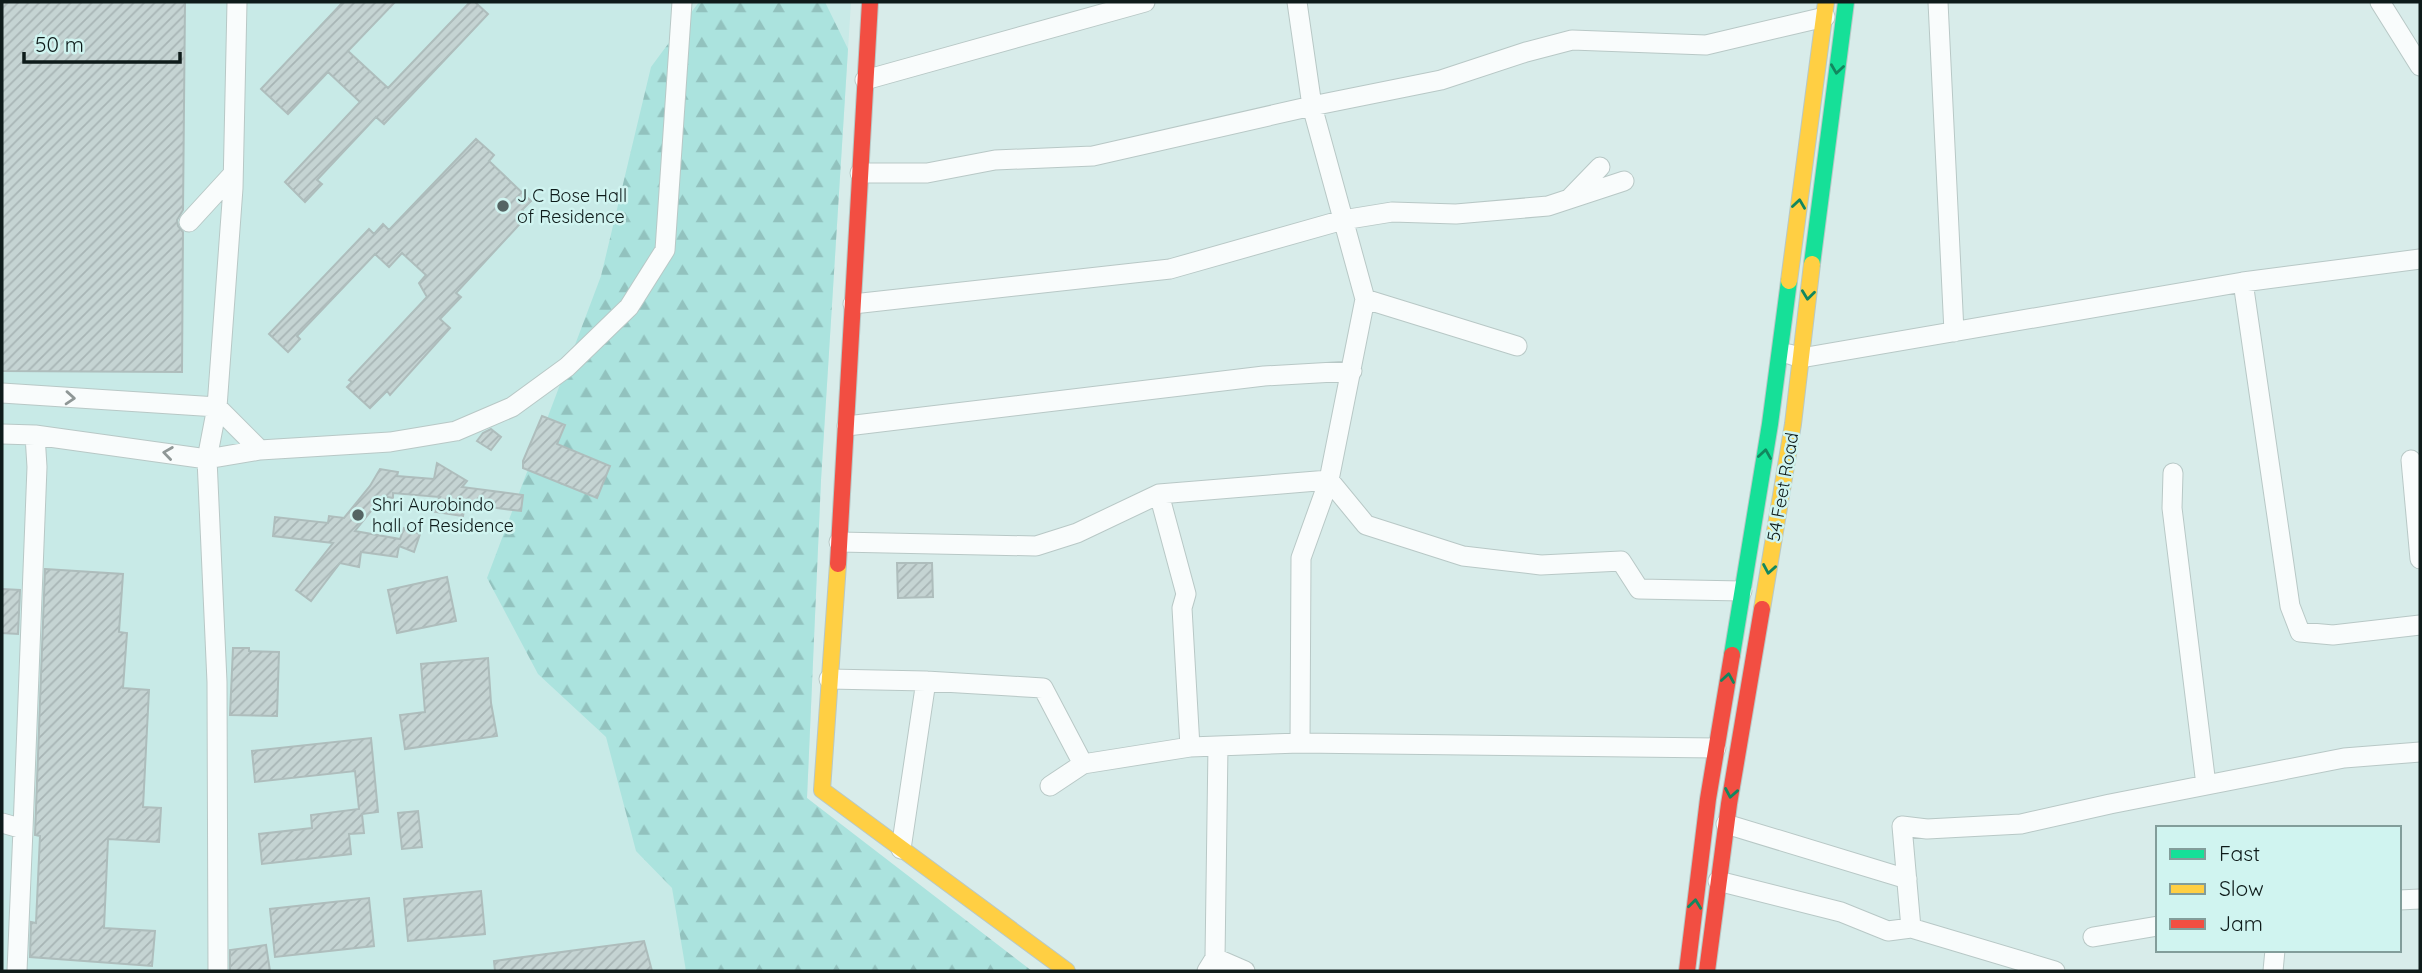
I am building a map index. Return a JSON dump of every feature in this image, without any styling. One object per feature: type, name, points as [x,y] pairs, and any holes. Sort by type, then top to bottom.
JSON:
[{"type":"street","points":[[218,971],[217,682],[208,458],[217,407],[233,174],[237,2]]},
{"type":"street","points":[[2,434],[35,435],[208,458],[260,450],[390,442],[456,431],[512,407],[567,368],[629,307],[665,250],[682,2]]},
{"type":"street","points":[[870,2],[822,790],[1066,971]]},
{"type":"street","points":[[865,80],[1145,2]]},
{"type":"street","points":[[1297,2],[1312,106],[1365,299],[1329,480],[1301,558],[1300,743]]},
{"type":"street","name":"54 Feet Road","points":[[1707,971],[1726,824],[1793,424],[1846,2]]},
{"type":"street","points":[[1938,2],[1954,332]]},
{"type":"street","points":[[2380,2],[2420,66]]},
{"type":"street","points":[[860,173],[928,173],[995,160],[1093,156],[1312,106],[1441,80],[1572,40],[1706,45],[1826,9]]},
{"type":"street","name":"54 Feet Road","points":[[1686,971],[1716,748],[1780,351],[1826,9]]},
{"type":"street","points":[[1570,198],[1600,167]]},
{"type":"street","points":[[189,222],[233,174]]},
{"type":"street","points":[[853,304],[1170,269],[1343,220],[1392,212],[1456,214],[1548,206],[1623,181]]},
{"type":"street","points":[[1780,351],[1801,358],[2243,282],[2420,259]]},
{"type":"street","points":[[2243,282],[2290,606],[2300,632],[2333,635],[2420,625]]},
{"type":"street","points":[[1365,299],[1517,346]]},
{"type":"street","points":[[846,426],[1264,376],[1352,371]]},
{"type":"street","points":[[2,393],[217,407],[260,450]]},
{"type":"street","points":[[17,971],[37,467],[35,435]]},
{"type":"street","points":[[2411,460],[2420,559]]},
{"type":"street","points":[[2173,473],[2172,508],[2206,785]]},
{"type":"street","points":[[1329,480],[1366,525],[1463,556],[1541,565],[1621,561],[1639,589],[1742,591]]},
{"type":"street","points":[[839,542],[1036,546],[1077,533],[1160,494],[1329,480]]},
{"type":"street","points":[[1160,494],[1186,594],[1182,608],[1190,747]]},
{"type":"street","points":[[830,679],[1043,688],[1083,764]]},
{"type":"street","points":[[901,849],[926,681]]},
{"type":"street","points":[[1050,786],[1083,764],[1190,747],[1300,743],[1716,748]]},
{"type":"street","points":[[1218,746],[1211,965],[1245,971]]},
{"type":"street","points":[[1911,928],[1902,825],[1927,829],[2021,824],[2344,758],[2420,752]]},
{"type":"street","points":[[2,823],[23,829]]},
{"type":"street","points":[[1726,824],[1907,879]]},
{"type":"street","points":[[1718,881],[1841,912],[1888,931],[1911,928],[2055,971]]},
{"type":"street","points":[[2401,900],[2420,899]]},
{"type":"street","points":[[2092,937],[2156,926]]},
{"type":"street","points":[[2273,971],[2274,952]]},
{"type":"shaded area","points":[[2,2],[851,2],[821,480],[807,798],[917,888],[1031,971],[2,971]]},
{"type":"green space","points":[[699,2],[825,2],[848,49],[821,480],[807,798],[1032,971],[686,971],[672,888],[636,851],[606,737],[538,674],[487,578],[601,276],[651,67]]},
{"type":"building","points":[[2,2],[185,2],[183,210],[177,220],[183,232],[182,372],[2,371]]},
{"type":"building","points":[[343,2],[395,2],[348,51],[388,88],[470,2],[475,2],[488,14],[384,124],[376,117],[317,180],[322,184],[305,202],[285,182],[360,102],[328,72],[288,114],[261,89]]},
{"type":"building","points":[[476,139],[494,155],[489,161],[531,201],[522,210],[528,215],[456,293],[461,297],[440,319],[450,328],[390,395],[387,391],[370,408],[347,387],[352,382],[349,380],[427,297],[419,283],[426,275],[402,253],[389,267],[375,254],[297,336],[300,339],[288,352],[269,334],[369,229],[374,234],[383,224],[389,230]]},
{"type":"building","points":[[542,416],[565,425],[557,444],[610,466],[597,498],[523,468],[523,461]]},
{"type":"building","points":[[491,429],[501,437],[491,450],[477,441],[483,433]]},
{"type":"building","name":"Shri Aurobindo hall of Residence","points":[[437,463],[467,481],[462,487],[523,495],[521,511],[465,504],[463,516],[430,511],[440,497],[393,493],[393,498],[383,496],[355,531],[400,539],[404,528],[420,534],[414,552],[399,546],[397,557],[361,552],[359,567],[340,563],[311,601],[296,590],[333,543],[273,536],[275,517],[328,523],[329,516],[344,518],[380,469],[398,472],[397,476],[434,479]]},
{"type":"building","points":[[897,563],[932,563],[933,597],[898,598]]},
{"type":"building","points":[[45,569],[123,574],[119,632],[127,633],[123,688],[149,690],[143,807],[161,808],[159,842],[108,839],[104,928],[155,931],[152,966],[30,957],[31,922],[36,923],[40,836],[35,835]]},
{"type":"building","points":[[447,577],[456,621],[397,633],[388,590]]},
{"type":"building","points":[[2,589],[20,590],[18,634],[2,633]]},
{"type":"building","points":[[233,648],[279,652],[277,716],[230,715]]},
{"type":"building","points":[[488,658],[491,703],[497,736],[405,749],[400,715],[425,712],[421,664]]},
{"type":"building","points":[[371,738],[378,812],[362,814],[364,833],[349,834],[351,854],[262,864],[259,834],[312,828],[311,815],[359,809],[355,771],[255,782],[252,751]]},
{"type":"building","points":[[418,811],[422,847],[402,849],[398,813]]},
{"type":"building","points":[[481,891],[485,934],[408,941],[404,899]]},
{"type":"building","points":[[369,898],[374,946],[275,957],[270,909]]},
{"type":"building","points":[[644,941],[652,971],[495,971],[494,961]]},
{"type":"building","points":[[266,945],[270,971],[230,971],[230,950]]},
{"type":"traffic: fast","points":[[1812,264],[1846,2]]},
{"type":"traffic: fast","points":[[1732,655],[1770,424],[1789,281]]},
{"type":"traffic: slow","points":[[1789,281],[1826,2]]},
{"type":"traffic: slow","points":[[1762,609],[1793,424],[1812,264]]},
{"type":"traffic: slow","points":[[838,564],[822,790],[1067,971]]},
{"type":"traffic: jam","points":[[838,564],[870,2]]},
{"type":"traffic: jam","points":[[1707,971],[1729,804],[1762,609]]},
{"type":"traffic: jam","points":[[1687,971],[1708,799],[1732,655]]},
{"type":"place","name":"J C Bose Hall of Residence","points":[[503,206]]},
{"type":"place","name":"Shri Aurobindo hall of Residence","points":[[358,515]]}]
